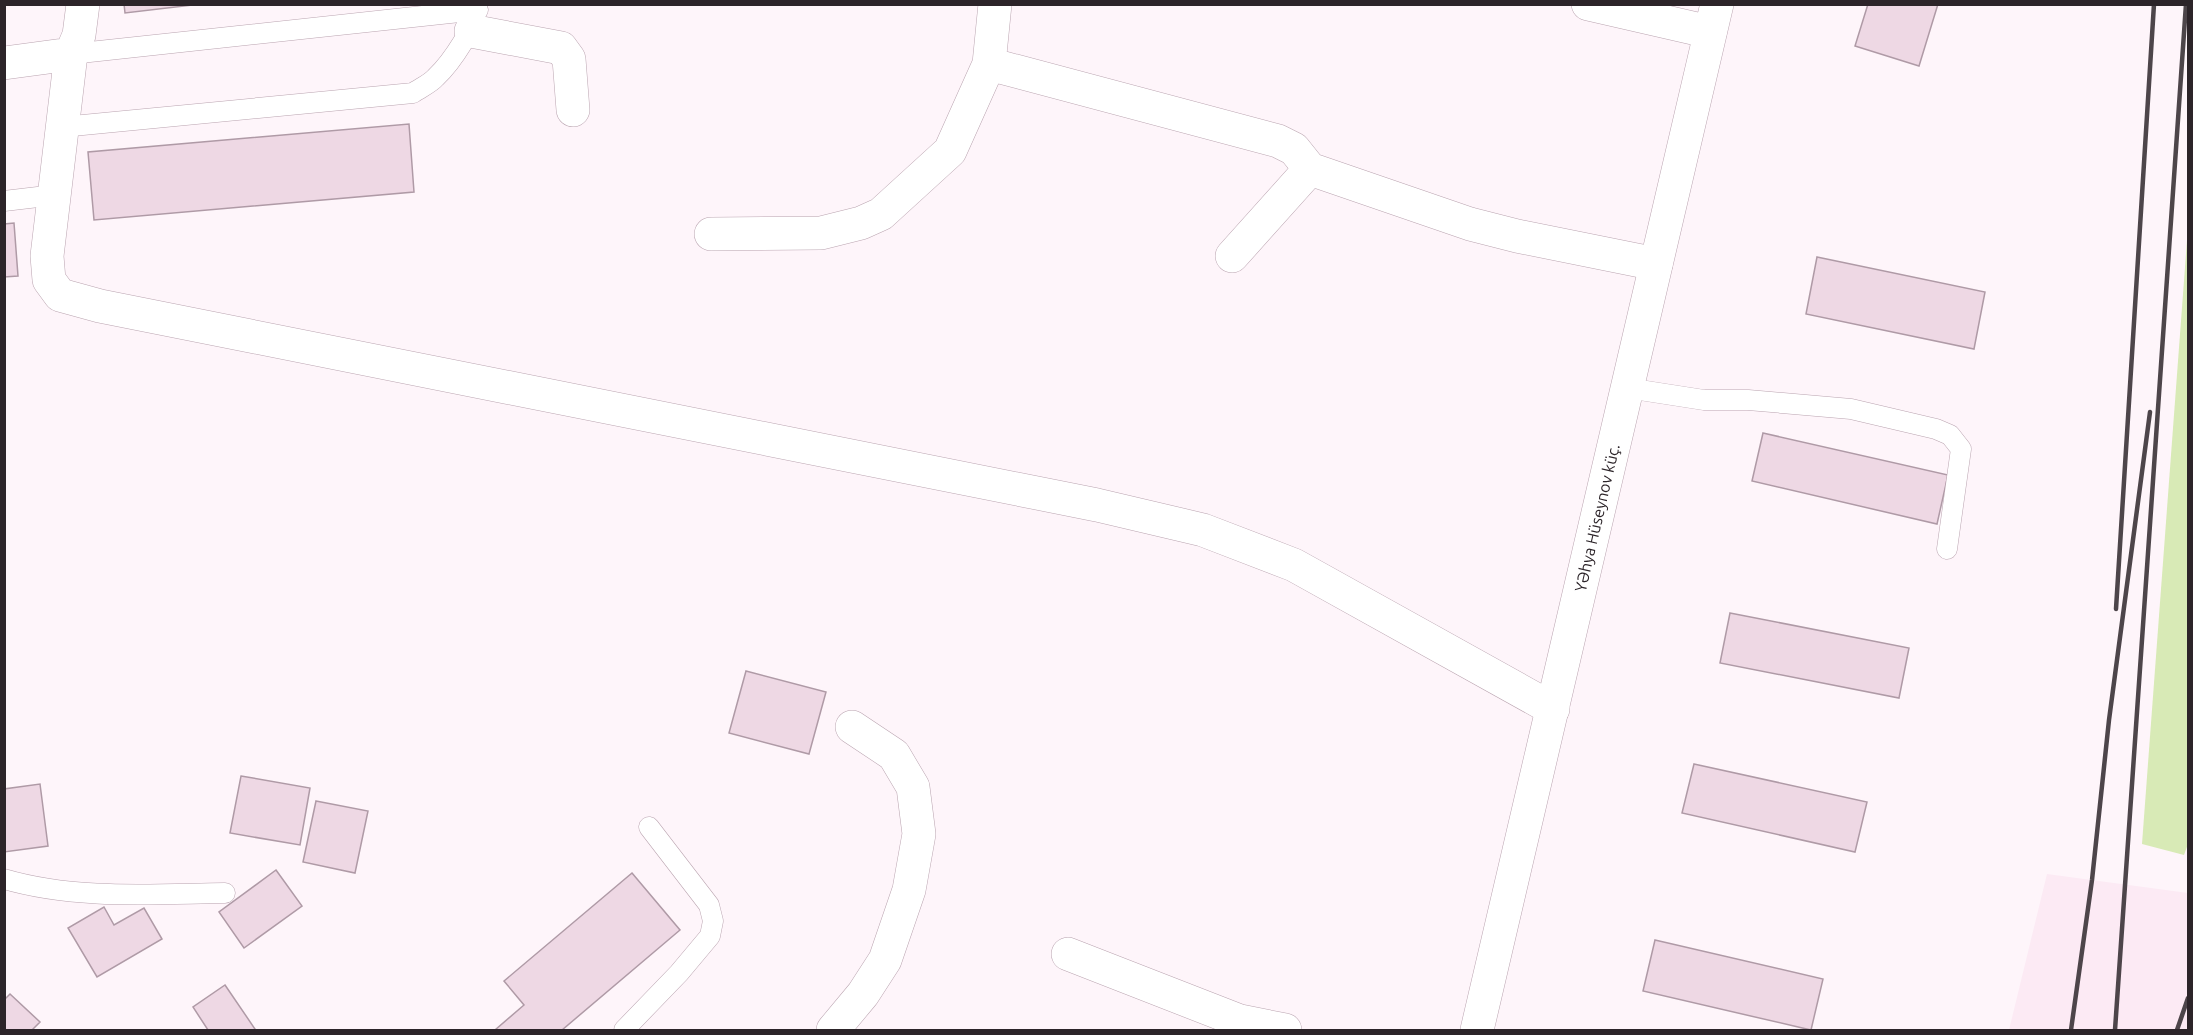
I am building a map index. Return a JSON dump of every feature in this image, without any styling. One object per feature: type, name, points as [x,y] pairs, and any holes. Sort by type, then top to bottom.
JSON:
[{"type":"street","points":[[84,4],[79,35],[71,54],[46,256],[49,280],[60,295],[99,306],[1085,502],[1203,530],[1294,565],[1553,710]]},
{"type":"street","points":[[711,234],[821,233],[861,223],[881,214],[950,151],[989,64],[995,4]]},
{"type":"street","points":[[1588,4],[1714,18]]},
{"type":"street","points":[[475,15],[561,48],[569,59],[573,110]]},
{"type":"street","name":"Yəhya Hüseynov küç.","points":[[1477,1030],[1714,18]]},
{"type":"street","points":[[4,63],[71,54]]},
{"type":"street","points":[[989,64],[1278,141],[1294,149],[1310,170],[1470,224],[1517,236],[1656,264]]},
{"type":"street","points":[[1232,256],[1310,170]]},
{"type":"street","points":[[833,1030],[863,994],[885,960],[909,890],[919,834],[914,787],[894,755],[852,727]]},
{"type":"street","points":[[1068,954],[1240,1021],[1285,1030]]},
{"type":"lane","points":[[71,54],[475,15]]},
{"type":"lane","points":[[62,127],[412,93],[436,78],[475,15]]},
{"type":"lane","points":[[4,201],[55,195]]},
{"type":"lane","points":[[1627,388],[1704,400],[1748,400],[1851,409],[1950,435],[1961,449],[1947,549]]},
{"type":"lane","points":[[624,1030],[679,973],[710,936],[713,921],[709,905],[649,827]]},
{"type":"lane","points":[[4,879],[21,884],[96,895],[225,893]]},
{"type":"shaded area","points":[[2047,874],[2188,893],[2188,1030],[2009,1030]]},
{"type":"green space","points":[[2188,227],[2188,844],[2184,855],[2142,844]]},
{"type":"building","points":[[124,4],[201,4],[125,13]]},
{"type":"building","points":[[1868,4],[1938,4],[1919,66],[1855,46]]},
{"type":"building","points":[[409,124],[414,192],[94,220],[88,152]]},
{"type":"building","points":[[14,223],[18,276],[4,277],[4,224]]},
{"type":"building","points":[[1817,257],[1985,292],[1974,349],[1806,314]]},
{"type":"building","points":[[1763,433],[1948,475],[1937,524],[1752,481]]},
{"type":"building","points":[[1730,613],[1909,648],[1899,698],[1720,663]]},
{"type":"building","points":[[746,671],[826,692],[809,754],[729,733]]},
{"type":"building","points":[[1694,764],[1867,802],[1855,852],[1682,813]]},
{"type":"building","points":[[241,776],[310,788],[300,845],[230,833]]},
{"type":"building","points":[[40,784],[48,846],[4,852],[4,789]]},
{"type":"building","points":[[316,801],[368,811],[355,873],[303,862]]},
{"type":"building","points":[[276,870],[302,906],[244,948],[219,912]]},
{"type":"building","points":[[632,873],[680,930],[562,1030],[495,1030],[524,1005],[504,981]]},
{"type":"building","points":[[104,907],[114,925],[144,908],[162,939],[97,977],[68,928]]},
{"type":"building","points":[[1655,940],[1823,979],[1811,1030],[1643,991]]},
{"type":"building","points":[[225,985],[255,1029],[208,1030],[193,1007]]},
{"type":"building","points":[[10,994],[40,1022],[32,1030],[4,1030],[4,1000]]},
{"type":"railway","points":[[2116,609],[2154,4]]},
{"type":"railway","points":[[2115,1030],[2186,4]]},
{"type":"railway","points":[[2071,1030],[2092,880],[2109,720],[2150,412]]},
{"type":"railway","points":[[2177,1030],[2188,998]]}]
